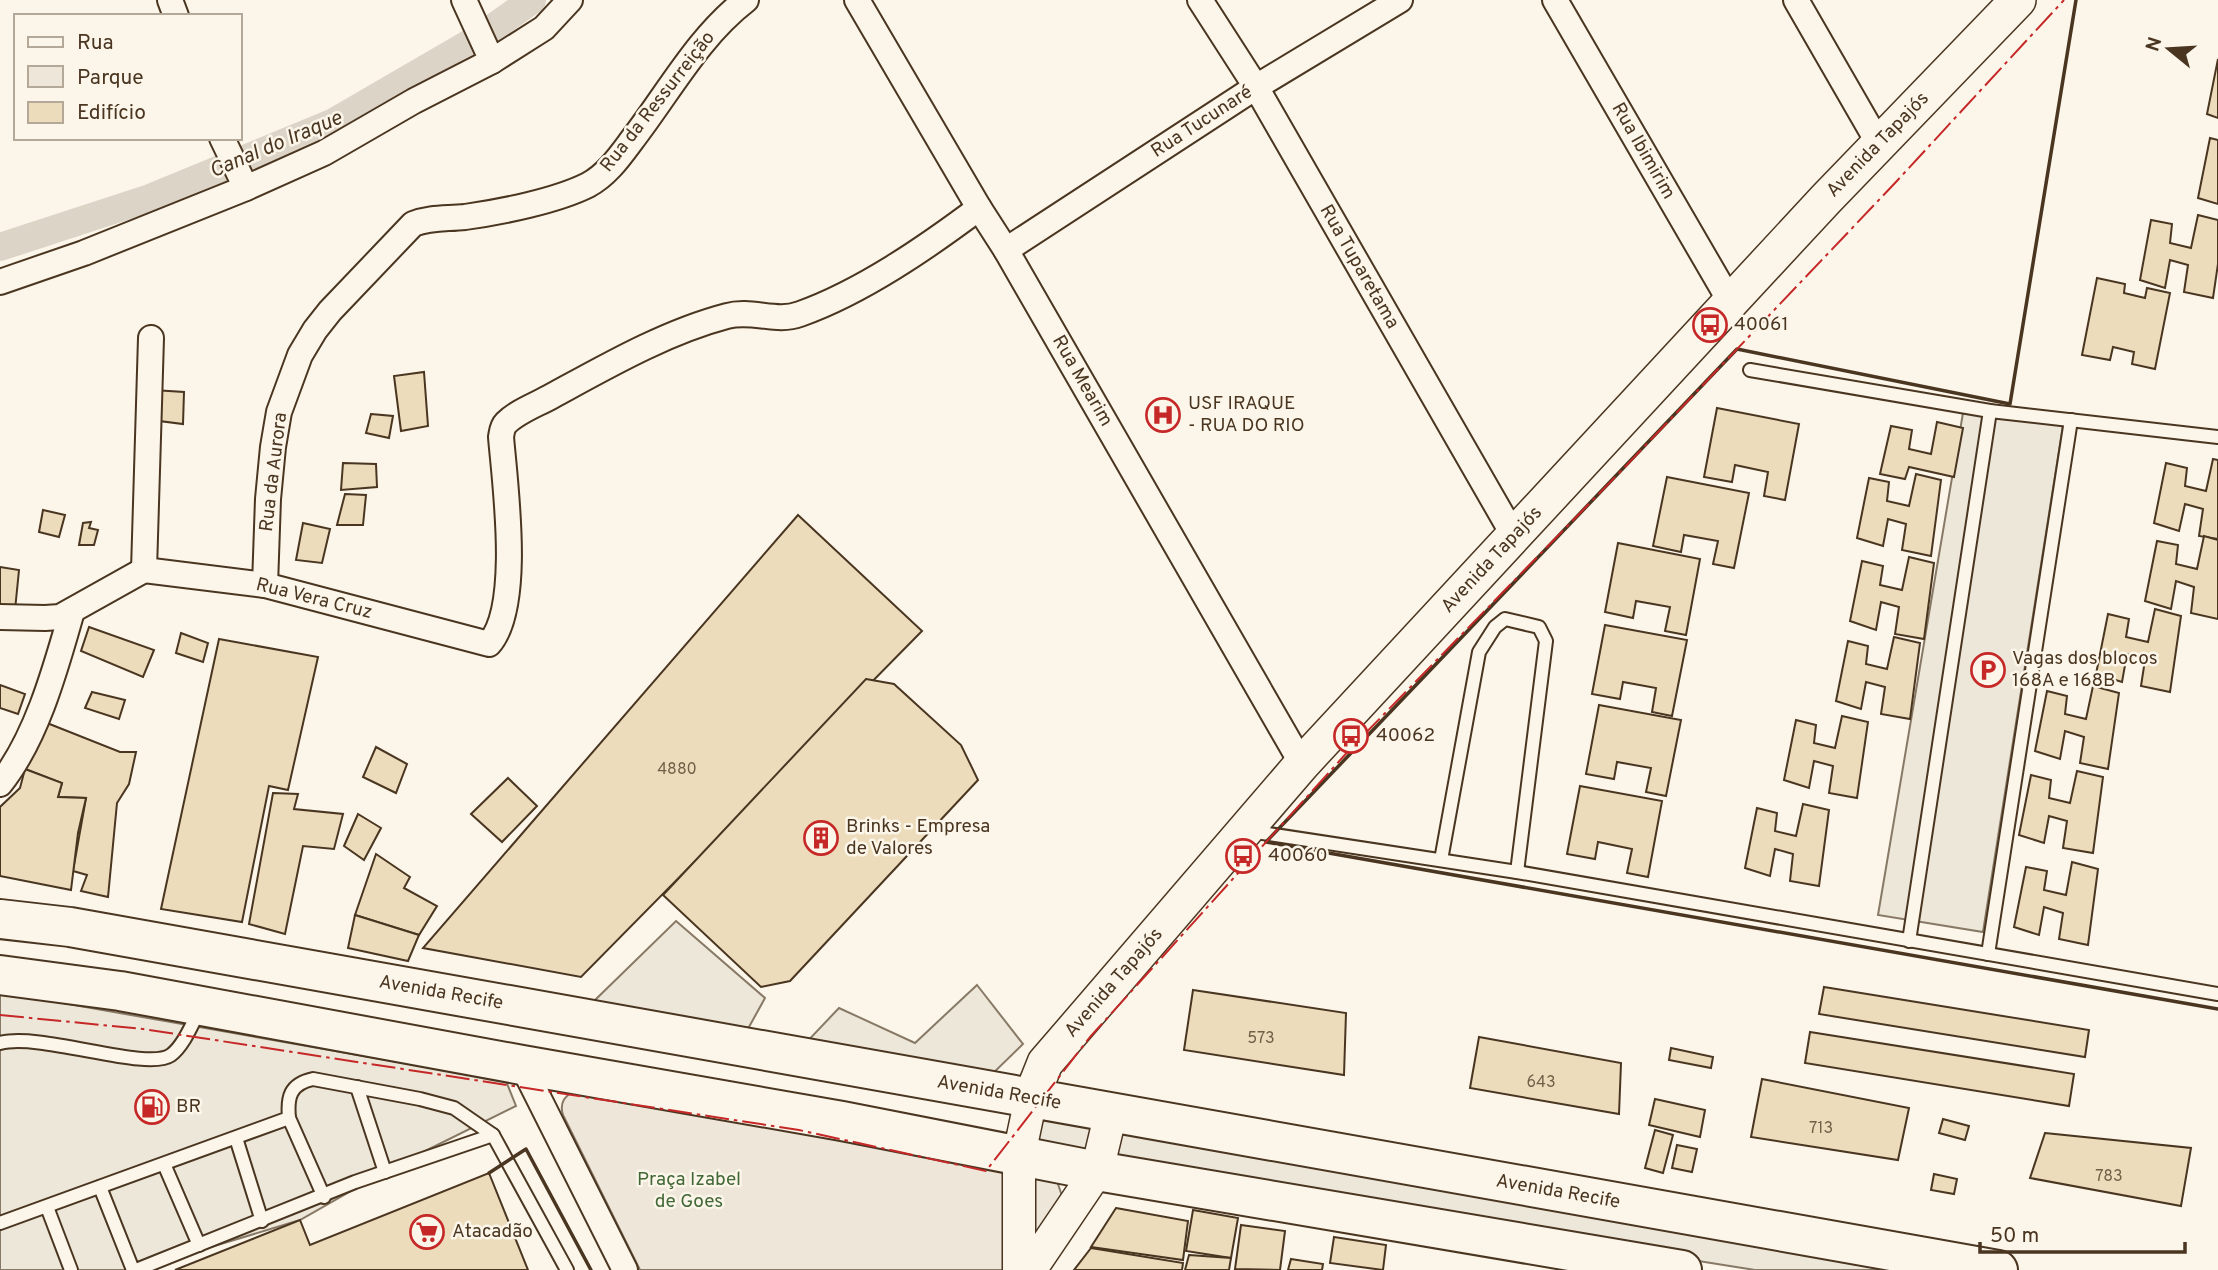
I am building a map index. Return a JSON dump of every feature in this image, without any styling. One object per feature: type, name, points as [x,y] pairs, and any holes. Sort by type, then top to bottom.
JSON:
[{"type":"main road","name":"Avenida Tapajós","points":[[1031,1098],[1045,1063],[1302,764],[1879,144],[2018,0]]},
{"type":"main road","name":"Avenida Recife","points":[[0,919],[70,927],[1998,1270]]},
{"type":"main road","points":[[0,975],[120,991],[842,1121],[1097,1171],[1682,1270]]},
{"type":"street","points":[[464,0],[489,56]]},
{"type":"street","points":[[0,282],[84,253],[243,179],[324,153],[489,56],[544,28],[570,0]]},
{"type":"street","name":"Rua da Ressurreição","points":[[403,233],[413,224],[426,219],[488,213],[555,197],[590,184],[610,169],[705,39],[746,0]]},
{"type":"street","name":"Rua Mearim","points":[[857,0],[1006,250],[1302,764]]},
{"type":"street","name":"Rua Tuparetama","points":[[1200,0],[1256,87],[1514,536]]},
{"type":"street","name":"Rua Tucunaré","points":[[1006,250],[1256,87],[1401,0]]},
{"type":"street","name":"Rua Ibimirim","points":[[1555,0],[1731,303]]},
{"type":"street","points":[[1796,0],[1879,144]]},
{"type":"street","points":[[223,140],[243,179]]},
{"type":"street","name":"Rua Vera Cruz","points":[[144,570],[265,585],[489,644],[507,596],[510,532],[501,438],[506,424],[567,388],[692,327],[742,313],[786,318],[800,314],[922,251],[979,208]]},
{"type":"street","name":"Rua da Aurora","points":[[265,585],[273,447],[279,412],[288,384],[314,330],[403,233]]},
{"type":"street","points":[[0,617],[60,617],[144,570],[151,338]]},
{"type":"street","points":[[0,784],[38,715],[72,611]]},
{"type":"street","points":[[522,1065],[625,1270]]},
{"type":"street","name":"Avenida Tapajós","points":[[1019,1270],[1019,1155],[1031,1098]]},
{"type":"street","points":[[1030,1270],[1097,1171],[1111,1112]]},
{"type":"lane","points":[[1750,370],[1990,411],[2218,437]]},
{"type":"lane","points":[[1909,941],[1990,411]]},
{"type":"lane","points":[[1988,954],[2071,420]]},
{"type":"lane","points":[[1441,860],[1479,652],[1495,626],[1505,620],[1539,627],[1546,640],[1517,872]]},
{"type":"lane","points":[[1245,830],[1517,872],[2218,994]]},
{"type":"lane","points":[[0,1043],[25,1040],[148,1062],[162,1060],[179,1046],[201,1006]]},
{"type":"lane","points":[[324,1197],[289,1118],[290,1094],[302,1081],[313,1079],[421,1099],[454,1108],[493,1135],[567,1270]]},
{"type":"lane","points":[[357,1087],[385,1172]]},
{"type":"lane","points":[[0,1223],[289,1118]]},
{"type":"lane","points":[[100,1187],[135,1270],[385,1172],[493,1135]]},
{"type":"lane","points":[[236,1138],[261,1221]]},
{"type":"lane","points":[[164,1164],[199,1245]]},
{"type":"lane","points":[[47,1207],[71,1270]]},
{"type":"green space","name":"Praça Izabel de Goes","points":[[574,1090],[1000,1165],[1057,1181],[1062,1196],[1015,1270],[640,1270],[563,1115],[564,1100]]},
{"type":"shaded area","name":"Vagas dos blocos 168A e 168B","points":[[1964,407],[1989,419],[2064,419],[1983,932],[1878,915]]},
{"type":"shaded area","points":[[676,921],[765,998],[744,1036],[593,1002]]},
{"type":"shaded area","points":[[977,985],[1023,1044],[982,1084],[800,1049],[839,1008],[915,1043]]},
{"type":"shaded area","points":[[0,992],[506,1081],[516,1106],[395,1166],[300,1220],[135,1270],[0,1270]]},
{"type":"shaded area","points":[[1039,1108],[1946,1270],[1755,1270],[1251,1190],[1031,1149]]},
{"type":"building","points":[[2218,59],[2218,118],[2207,114]]},
{"type":"building","points":[[2210,138],[2218,140],[2218,204],[2198,198]]},
{"type":"building","points":[[2198,215],[2218,220],[2218,264],[2213,298],[2184,292],[2188,265],[2170,260],[2165,288],[2140,280],[2151,220],[2172,224],[2170,243],[2191,248]]},
{"type":"building","points":[[2097,278],[2125,284],[2124,293],[2145,298],[2147,288],[2170,293],[2155,369],[2132,364],[2134,352],[2113,347],[2110,360],[2082,355]]},
{"type":"building","points":[[424,372],[428,426],[401,431],[394,376]]},
{"type":"building","points":[[153,390],[184,392],[183,424],[152,420]]},
{"type":"building","points":[[1717,408],[1799,424],[1785,500],[1764,496],[1768,472],[1735,465],[1732,482],[1704,477]]},
{"type":"building","points":[[371,414],[393,416],[389,438],[366,433]]},
{"type":"building","points":[[1937,422],[1963,428],[1954,477],[1909,467],[1905,479],[1880,474],[1891,426],[1912,430],[1909,449],[1931,454]]},
{"type":"building","points":[[2213,459],[2218,460],[2218,539],[2199,536],[2203,509],[2185,504],[2179,531],[2154,523],[2166,463],[2187,468],[2185,486],[2206,491]]},
{"type":"building","points":[[343,463],[376,464],[377,487],[341,490]]},
{"type":"building","points":[[1916,474],[1941,480],[1931,556],[1902,550],[1906,524],[1888,519],[1883,546],[1857,538],[1869,478],[1889,482],[1887,501],[1909,506]]},
{"type":"building","points":[[1667,477],[1749,493],[1734,568],[1713,564],[1718,541],[1684,535],[1681,552],[1653,546]]},
{"type":"building","points":[[345,494],[366,495],[363,525],[337,525]]},
{"type":"building","points":[[43,510],[65,515],[59,537],[39,532]]},
{"type":"building","points":[[798,515],[922,631],[581,977],[423,948]]},
{"type":"building","points":[[91,522],[89,528],[98,530],[94,545],[79,545],[83,523]]},
{"type":"building","points":[[303,523],[330,529],[322,563],[296,560]]},
{"type":"building","points":[[2204,536],[2218,540],[2218,619],[2191,613],[2194,587],[2176,581],[2171,609],[2145,601],[2157,541],[2178,545],[2176,564],[2197,569]]},
{"type":"building","points":[[1618,543],[1700,559],[1686,635],[1665,631],[1670,607],[1636,601],[1633,618],[1605,612]]},
{"type":"building","points":[[1909,557],[1934,563],[1924,639],[1895,634],[1899,607],[1881,602],[1876,630],[1850,621],[1862,561],[1883,566],[1880,585],[1902,590]]},
{"type":"building","points":[[0,567],[19,570],[15,610],[0,610]]},
{"type":"building","points":[[2155,609],[2181,616],[2170,692],[2141,686],[2145,660],[2127,654],[2122,682],[2096,674],[2108,614],[2129,619],[2126,637],[2148,642]]},
{"type":"building","points":[[1605,625],[1687,640],[1672,716],[1652,712],[1656,688],[1623,682],[1620,699],[1592,694]]},
{"type":"building","points":[[89,627],[154,650],[143,677],[81,651]]},
{"type":"building","points":[[181,633],[208,643],[203,662],[176,653]]},
{"type":"building","points":[[1894,637],[1920,643],[1910,719],[1881,714],[1885,687],[1866,682],[1861,709],[1836,701],[1848,641],[1868,646],[1866,664],[1887,669]]},
{"type":"building","points":[[219,639],[318,657],[288,790],[269,786],[242,922],[161,909]]},
{"type":"building","name":"Brinks - Empresa de Valores","points":[[866,679],[894,684],[961,745],[978,780],[790,981],[761,987],[663,895]]},
{"type":"building","points":[[0,685],[25,694],[18,714],[0,708]]},
{"type":"building","points":[[2093,686],[2119,693],[2108,769],[2080,763],[2084,737],[2065,731],[2060,759],[2035,751],[2047,691],[2067,696],[2065,714],[2086,719]]},
{"type":"building","points":[[92,692],[125,700],[119,719],[85,708]]},
{"type":"building","points":[[1599,705],[1681,720],[1666,796],[1646,792],[1651,768],[1617,762],[1614,779],[1586,774]]},
{"type":"building","points":[[1842,716],[1868,722],[1857,798],[1829,793],[1833,766],[1814,761],[1809,788],[1784,780],[1796,720],[1816,725],[1814,743],[1835,748]]},
{"type":"building","points":[[47,723],[120,752],[136,752],[129,784],[117,803],[108,897],[81,891],[87,875],[73,871],[86,798],[58,797],[62,783],[25,769]]},
{"type":"building","points":[[376,747],[407,764],[396,793],[363,777]]},
{"type":"building","points":[[25,769],[62,783],[58,797],[86,798],[78,833],[71,890],[0,876],[0,807],[20,788]]},
{"type":"building","points":[[2077,771],[2103,777],[2093,853],[2063,848],[2067,821],[2049,816],[2044,843],[2019,835],[2031,775],[2051,780],[2049,798],[2070,803]]},
{"type":"building","points":[[508,778],[537,806],[502,842],[471,814]]},
{"type":"building","points":[[1580,786],[1662,801],[1648,877],[1627,873],[1632,849],[1598,842],[1595,859],[1567,854]]},
{"type":"building","points":[[273,793],[298,794],[294,809],[343,814],[334,849],[303,846],[285,934],[249,924]]},
{"type":"building","points":[[1803,804],[1829,810],[1819,886],[1790,881],[1793,854],[1775,849],[1770,876],[1745,868],[1757,808],[1777,813],[1775,831],[1796,836]]},
{"type":"building","points":[[358,814],[381,828],[364,860],[344,846]]},
{"type":"building","points":[[376,854],[410,877],[404,888],[437,906],[419,935],[355,915]]},
{"type":"building","points":[[2072,862],[2098,869],[2088,945],[2059,939],[2063,913],[2044,907],[2039,935],[2014,927],[2026,867],[2047,871],[2044,890],[2066,895]]},
{"type":"building","points":[[355,915],[419,935],[408,961],[348,948]]},
{"type":"building","points":[[1824,987],[2089,1030],[2085,1057],[1819,1014]]},
{"type":"building","points":[[1193,990],[1346,1013],[1344,1075],[1184,1050]]},
{"type":"building","points":[[1810,1032],[2074,1074],[2069,1106],[1805,1063]]},
{"type":"building","points":[[1479,1037],[1621,1063],[1619,1114],[1470,1088]]},
{"type":"building","points":[[1671,1048],[1713,1057],[1711,1068],[1669,1060]]},
{"type":"building","points":[[1762,1079],[1909,1108],[1898,1160],[1751,1137]]},
{"type":"building","points":[[1655,1099],[1705,1110],[1700,1137],[1649,1125]]},
{"type":"building","points":[[1943,1119],[1969,1126],[1965,1140],[1939,1133]]},
{"type":"building","points":[[1655,1130],[1673,1135],[1663,1173],[1645,1168]]},
{"type":"building","points":[[2045,1133],[2191,1148],[2181,1206],[2030,1178]]},
{"type":"building","points":[[1677,1145],[1697,1149],[1692,1172],[1672,1168]]},
{"type":"building","name":"Atacadão","points":[[489,1173],[528,1270],[175,1270],[300,1220],[310,1245]]},
{"type":"building","points":[[1934,1174],[1957,1179],[1954,1194],[1931,1190]]},
{"type":"building","points":[[1116,1208],[1188,1221],[1183,1260],[1091,1247]]},
{"type":"building","points":[[1193,1210],[1238,1218],[1231,1258],[1186,1251]]},
{"type":"building","points":[[1241,1225],[1285,1231],[1280,1270],[1235,1269]]},
{"type":"building","points":[[1334,1237],[1386,1245],[1383,1270],[1330,1263]]},
{"type":"building","points":[[1091,1248],[1183,1263],[1182,1270],[1074,1270]]},
{"type":"building","points":[[1189,1255],[1231,1258],[1229,1270],[1185,1270]]},
{"type":"building","points":[[1291,1259],[1323,1264],[1322,1270],[1288,1270]]},
{"type":"waterway","name":"Canal do Iraque","points":[[0,247],[150,198],[332,123],[480,37],[532,0]]},
{"type":"wall","points":[[2076,0],[2010,404],[1737,349],[1266,842],[2218,1009]]},
{"type":"wall","points":[[489,1173],[526,1149],[591,1270]]},
{"type":"power","points":[[0,1015],[143,1029],[799,1130],[986,1171],[1090,1037],[1352,747],[1623,469],[1895,183],[2064,0]]},
{"type":"place","name":"40061","points":[[1710,325]]},
{"type":"place","name":"USF IRAQUE - RUA DO RIO","points":[[1163,415]]},
{"type":"place","name":"Vagas dos blocos 168A e 168B","points":[[1988,670]]},
{"type":"place","name":"40062","points":[[1351,736]]},
{"type":"place","name":"Brinks - Empresa de Valores","points":[[821,838]]},
{"type":"place","name":"40060","points":[[1243,856]]},
{"type":"place","name":"BR","points":[[152,1107]]},
{"type":"place","name":"Atacadão","points":[[427,1232]]}]
